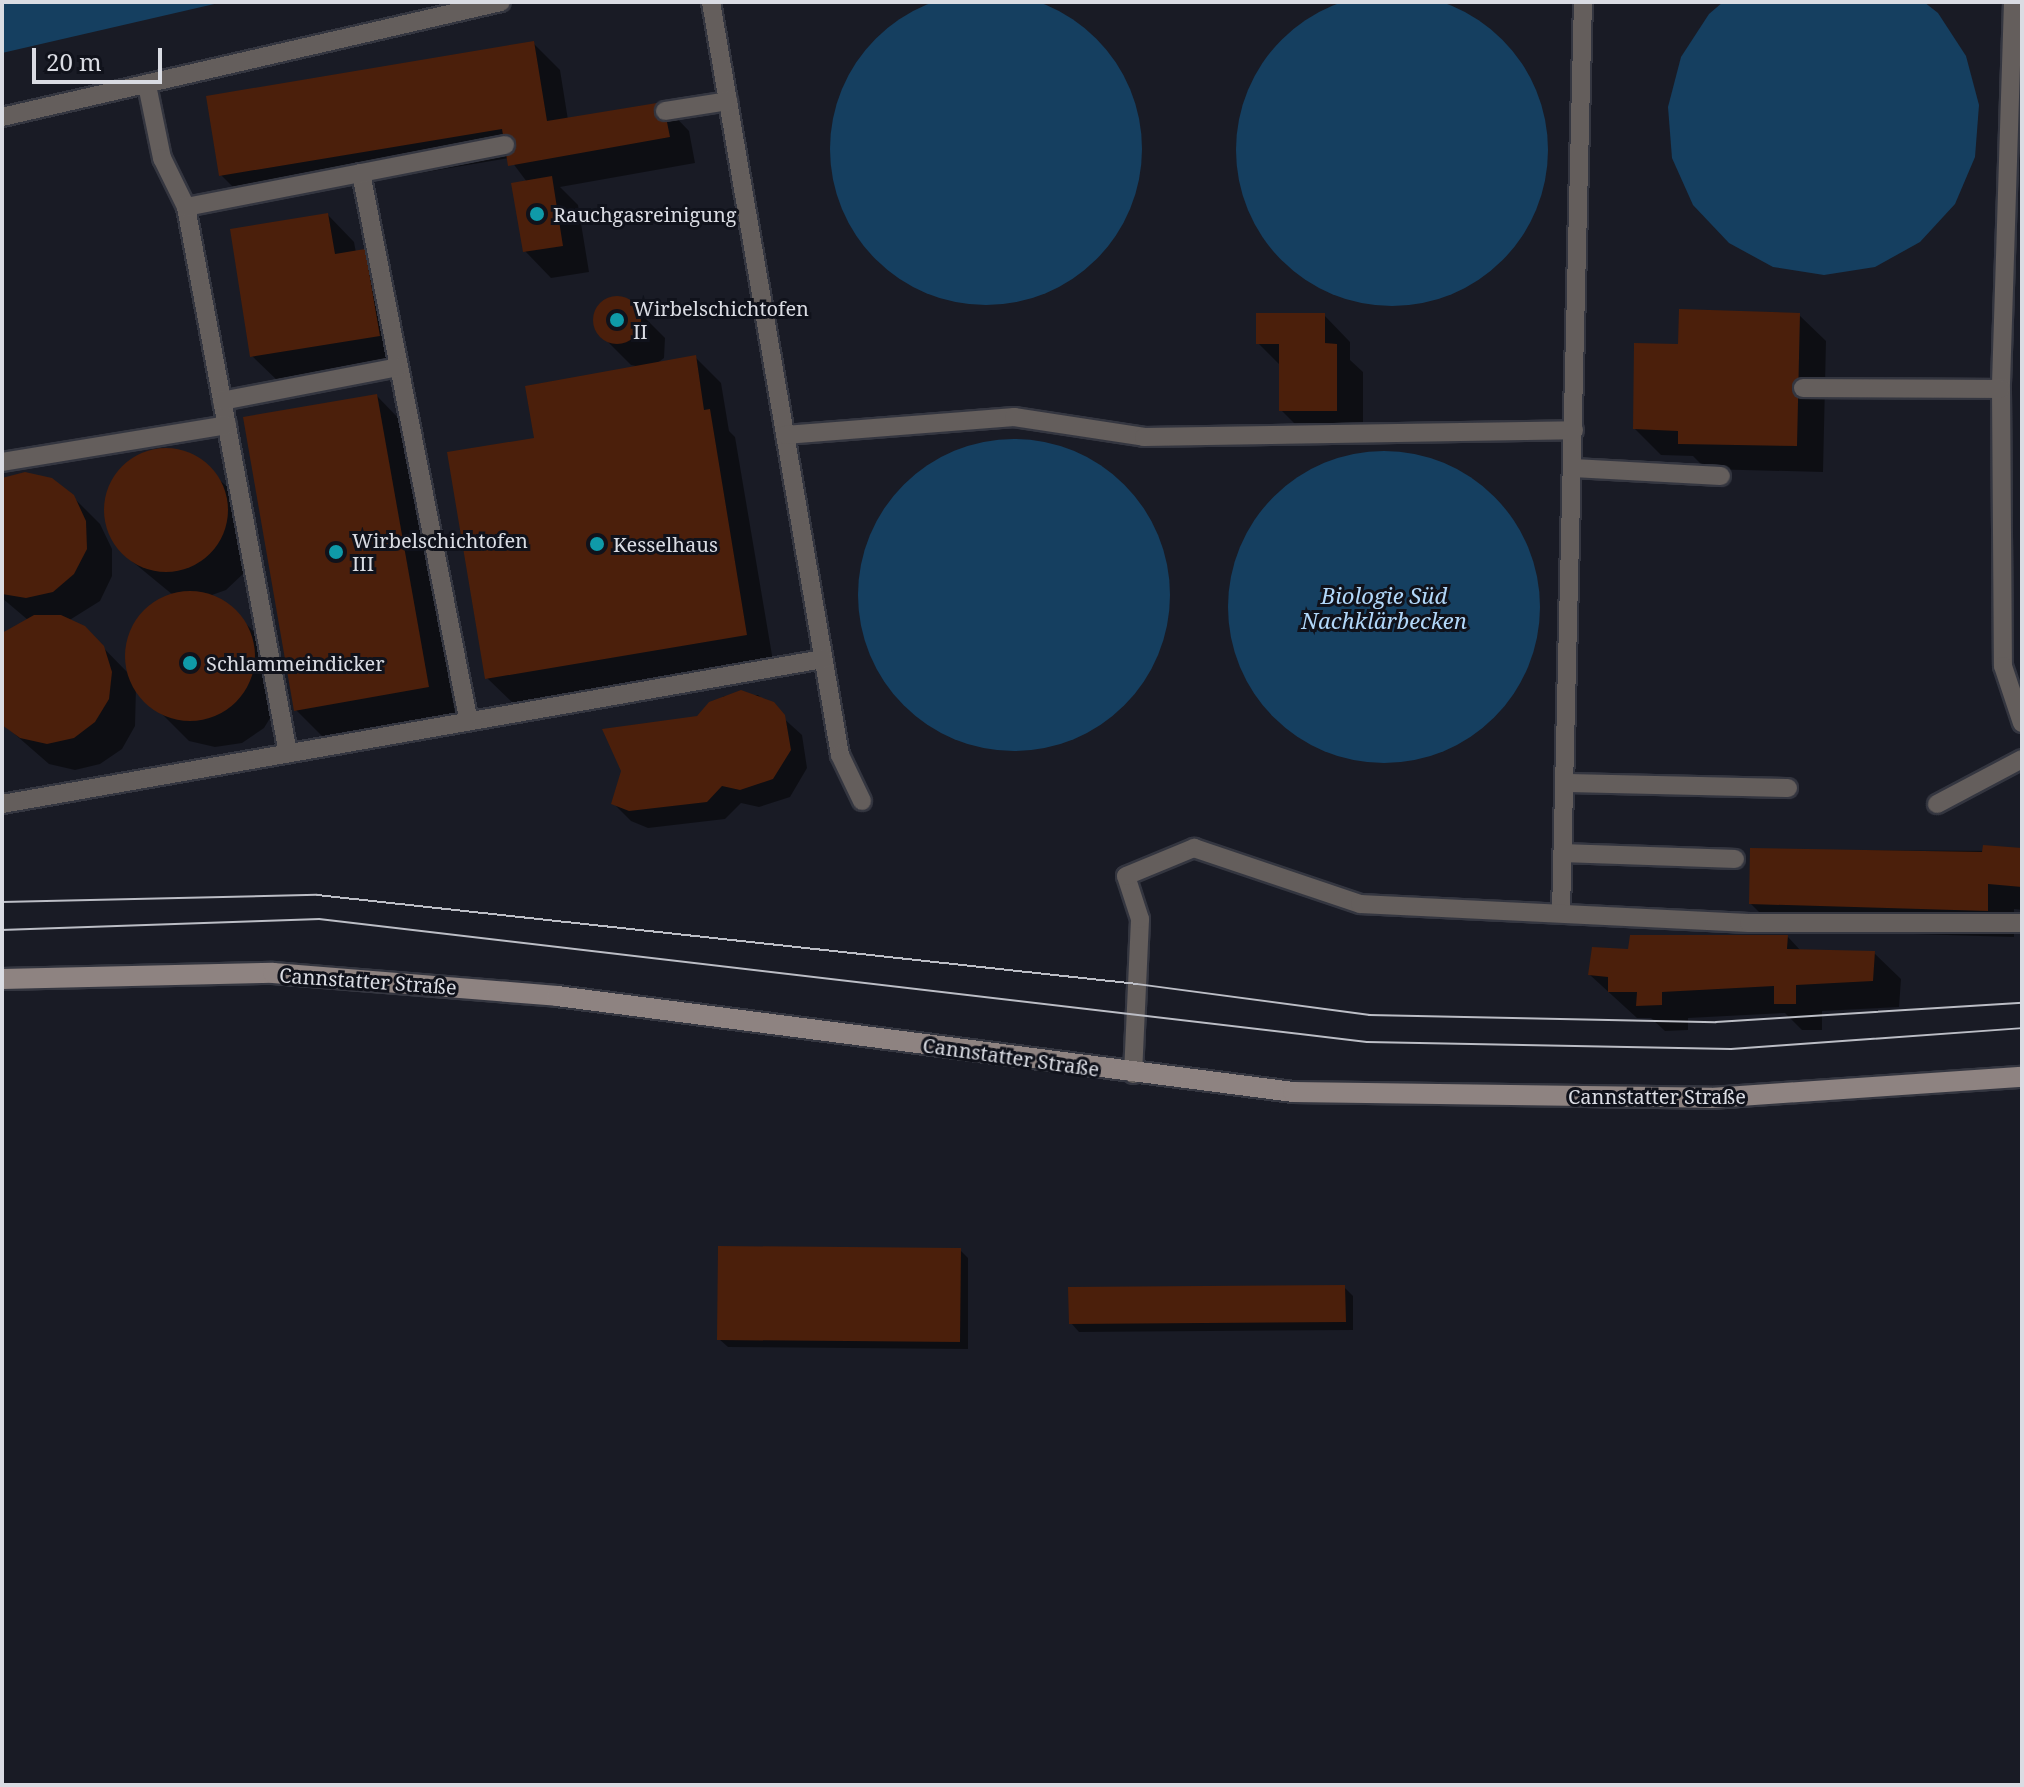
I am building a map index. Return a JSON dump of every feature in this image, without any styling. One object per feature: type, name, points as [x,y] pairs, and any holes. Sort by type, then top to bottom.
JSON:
[{"type":"main road","name":"Cannstatter Straße","points":[[2,979],[273,973],[541,994],[1133,1074],[1293,1092],[1711,1098],[2022,1077]]},
{"type":"lane","points":[[2,117],[501,2]]},
{"type":"lane","points":[[711,2],[840,755],[862,801]]},
{"type":"lane","points":[[1561,913],[1583,2]]},
{"type":"lane","points":[[2013,2],[2001,389],[2003,666],[2022,723]]},
{"type":"lane","points":[[147,85],[162,158],[186,207],[288,753]]},
{"type":"lane","points":[[665,111],[728,101]]},
{"type":"lane","points":[[186,207],[505,145]]},
{"type":"lane","points":[[361,173],[468,718]]},
{"type":"lane","points":[[222,401],[399,367]]},
{"type":"lane","points":[[1803,388],[2001,389]]},
{"type":"lane","points":[[785,435],[1014,417],[1144,437],[1574,430]]},
{"type":"lane","points":[[2,462],[227,425]]},
{"type":"lane","points":[[1573,468],[1721,476]]},
{"type":"lane","points":[[2,804],[468,718],[823,659]]},
{"type":"lane","points":[[1937,804],[2022,759]]},
{"type":"lane","points":[[1566,783],[1788,788]]},
{"type":"lane","points":[[1133,1074],[1140,919],[1126,876],[1194,848],[1360,904],[1749,923],[2022,923]]},
{"type":"lane","points":[[1563,853],[1735,859]]},
{"type":"water","points":[[986,-7],[1016,-4],[1060,11],[1085,28],[1107,50],[1130,89],[1139,119],[1142,149],[1139,179],[1124,223],[1107,248],[1085,270],[1046,293],[1016,302],[986,305],[956,302],[912,287],[887,270],[865,248],[842,209],[833,179],[830,149],[833,119],[848,75],[865,50],[887,28],[926,5],[956,-4]]},
{"type":"water","points":[[1392,-6],[1422,-3],[1452,6],[1502,40],[1536,90],[1545,120],[1548,150],[1545,180],[1536,210],[1502,260],[1452,294],[1422,303],[1392,306],[1362,303],[1332,294],[1282,260],[1248,210],[1239,180],[1236,150],[1239,120],[1248,90],[1282,40],[1332,6],[1362,-3]]},
{"type":"water","points":[[2,2],[223,2],[2,53]]},
{"type":"water","points":[[1723,2],[1924,2],[1938,13],[1966,56],[1979,105],[1975,157],[1955,204],[1920,242],[1875,267],[1824,275],[1773,267],[1729,243],[1693,205],[1672,158],[1668,107],[1681,57],[1709,14]]},
{"type":"water","points":[[1014,439],[1044,442],[1088,457],[1113,474],[1135,496],[1158,535],[1167,565],[1170,595],[1167,625],[1152,669],[1135,694],[1113,716],[1074,739],[1044,748],[1014,751],[984,748],[940,733],[915,716],[893,694],[870,655],[861,625],[858,595],[861,565],[876,521],[893,496],[915,474],[954,451],[984,442]]},
{"type":"water","name":"Biologie Süd Nachklärbecken","points":[[1369,451],[1399,451],[1429,457],[1458,469],[1495,496],[1514,520],[1528,547],[1540,592],[1534,652],[1528,667],[1514,694],[1495,718],[1458,745],[1429,757],[1399,763],[1369,763],[1339,757],[1310,745],[1285,728],[1263,706],[1246,681],[1234,652],[1228,622],[1228,592],[1234,562],[1246,533],[1263,508],[1285,486],[1310,469],[1339,457]]},
{"type":"building","points":[[534,41],[547,121],[663,102],[670,137],[508,166],[502,129],[219,176],[206,96]]},
{"type":"building","name":"Rauchgasreinigung","points":[[552,176],[563,246],[523,252],[511,183]]},
{"type":"building","points":[[328,213],[335,254],[365,249],[380,336],[250,357],[230,229]]},
{"type":"building","name":"Wirbelschichtofen II","points":[[617,296],[634,303],[641,320],[634,337],[617,344],[600,337],[593,320],[600,303]]},
{"type":"building","points":[[1679,309],[1800,313],[1797,446],[1678,444],[1678,431],[1633,429],[1634,343],[1678,344]]},
{"type":"building","points":[[1256,313],[1325,313],[1325,343],[1337,344],[1337,411],[1279,411],[1279,344],[1256,344]]},
{"type":"building","name":"Kesselhaus","points":[[696,355],[704,410],[710,409],[747,635],[485,679],[447,452],[534,438],[525,386]]},
{"type":"building","name":"Wirbelschichtofen III","points":[[377,394],[429,687],[294,711],[243,417]]},
{"type":"building","points":[[166,448],[190,453],[210,466],[223,486],[228,510],[223,534],[210,554],[190,567],[166,572],[142,567],[122,554],[109,534],[104,510],[109,486],[122,466],[142,453]]},
{"type":"building","points":[[25,472],[52,478],[74,495],[86,521],[87,549],[74,574],[53,592],[26,598],[2,594],[2,478]]},
{"type":"building","name":"Schlammeindicker","points":[[190,591],[215,596],[236,610],[250,631],[255,656],[250,681],[236,702],[215,716],[190,721],[165,716],[144,702],[130,681],[125,656],[130,631],[144,610],[165,596]]},
{"type":"building","points":[[34,615],[61,615],[85,626],[104,646],[112,672],[109,699],[95,722],[74,738],[47,744],[20,738],[2,725],[2,633]]},
{"type":"building","points":[[741,690],[774,702],[785,715],[791,750],[773,779],[740,790],[722,786],[707,802],[629,811],[611,804],[621,771],[602,729],[697,716],[709,702]]},
{"type":"building","points":[[1983,845],[2022,848],[2022,887],[1988,884],[1988,911],[1749,904],[1750,848],[1982,852]]},
{"type":"building","points":[[1630,935],[1788,935],[1787,949],[1875,951],[1873,981],[1796,985],[1796,1004],[1774,1004],[1774,986],[1662,992],[1662,1005],[1636,1006],[1637,992],[1608,992],[1608,977],[1588,975],[1592,947],[1628,949]]},
{"type":"building","points":[[718,1246],[961,1248],[960,1342],[717,1340]]},
{"type":"building","points":[[1345,1285],[1346,1322],[1069,1324],[1068,1287]]},
{"type":"tram line","points":[[2,902],[317,895],[1137,984],[1369,1015],[1716,1022],[2022,1003]]},
{"type":"tram line","points":[[2,930],[319,919],[1367,1042],[1731,1049],[2022,1028]]},
{"type":"place","name":"Rauchgasreinigung","points":[[537,214]]},
{"type":"place","name":"Wirbelschichtofen II","points":[[617,320]]},
{"type":"place","name":"Kesselhaus","points":[[597,544]]},
{"type":"place","name":"Wirbelschichtofen III","points":[[336,552]]},
{"type":"place","name":"Schlammeindicker","points":[[190,663]]}]
